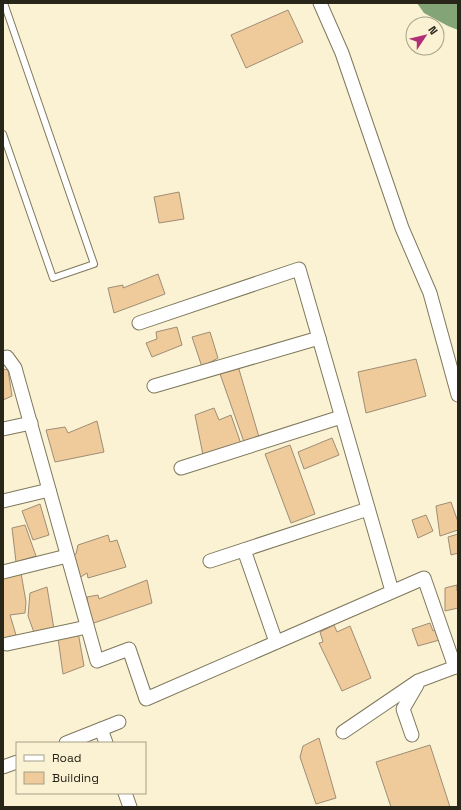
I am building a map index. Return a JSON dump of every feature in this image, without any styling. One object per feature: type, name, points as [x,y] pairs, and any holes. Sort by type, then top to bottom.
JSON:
[{"type":"street","points":[[320,3],[342,54],[402,228],[430,293],[458,395]]},
{"type":"street","points":[[139,323],[299,269],[392,591]]},
{"type":"street","points":[[154,386],[318,338]]},
{"type":"street","points":[[3,358],[7,357],[15,368],[97,661],[129,649],[146,699],[424,578],[456,666],[418,681],[343,732]]},
{"type":"street","points":[[181,468],[341,417]]},
{"type":"street","points":[[3,429],[31,423]]},
{"type":"street","points":[[3,501],[49,490]]},
{"type":"street","points":[[210,561],[368,509]]},
{"type":"street","points":[[244,550],[276,642]]},
{"type":"street","points":[[3,572],[68,556]]},
{"type":"street","points":[[7,644],[87,627]]},
{"type":"street","points":[[412,735],[403,709],[418,681]]},
{"type":"street","points":[[68,742],[119,722]]},
{"type":"street","points":[[100,729],[106,742]]},
{"type":"street","points":[[3,767],[16,762]]},
{"type":"street","points":[[125,794],[130,807]]},
{"type":"lane","points":[[3,134],[53,278],[94,264],[4,3]]},
{"type":"shaded area","points":[[417,3],[458,3],[458,30],[445,24],[445,16],[430,16],[424,13]]},
{"type":"building","points":[[288,10],[303,42],[246,68],[231,35]]},
{"type":"building","points":[[179,192],[184,219],[159,223],[154,197]]},
{"type":"building","points":[[158,274],[165,294],[114,313],[108,288],[123,285],[123,288]]},
{"type":"building","points":[[177,327],[182,345],[152,357],[146,343],[157,339],[156,332]]},
{"type":"building","points":[[210,332],[218,358],[202,367],[192,337]]},
{"type":"building","points":[[416,359],[426,396],[366,413],[358,372]]},
{"type":"building","points":[[238,366],[259,437],[244,442],[219,371]]},
{"type":"building","points":[[3,369],[8,370],[12,396],[3,400]]},
{"type":"building","points":[[214,408],[219,420],[231,415],[241,444],[203,455],[195,415]]},
{"type":"building","points":[[97,421],[104,452],[55,462],[46,430],[65,427],[68,433]]},
{"type":"building","points":[[332,438],[339,455],[304,469],[298,452]]},
{"type":"building","points":[[290,445],[315,514],[291,523],[265,454]]},
{"type":"building","points":[[451,502],[458,522],[458,530],[440,536],[436,506]]},
{"type":"building","points":[[40,504],[49,535],[33,540],[22,511]]},
{"type":"building","points":[[426,515],[433,531],[418,538],[412,520]]},
{"type":"building","points":[[25,525],[36,556],[16,562],[12,528]]},
{"type":"building","points":[[458,534],[458,553],[451,555],[448,537]]},
{"type":"building","points":[[108,535],[110,542],[117,540],[126,567],[88,578],[87,573],[79,578],[71,556],[76,554],[78,545]]},
{"type":"building","points":[[21,573],[26,602],[25,613],[10,615],[16,635],[3,641],[3,577]]},
{"type":"building","points":[[147,580],[152,603],[91,624],[87,597],[98,595],[99,599]]},
{"type":"building","points":[[457,585],[458,608],[445,611],[445,588]]},
{"type":"building","points":[[47,587],[54,629],[35,635],[28,616],[30,593]]},
{"type":"building","points":[[430,623],[433,631],[438,628],[443,639],[418,646],[412,629]]},
{"type":"building","points":[[334,625],[337,632],[350,626],[371,678],[342,691],[319,643],[323,642],[320,632]]},
{"type":"building","points":[[78,632],[84,666],[63,674],[58,638]]},
{"type":"building","points":[[319,738],[336,798],[316,804],[300,757],[303,746]]},
{"type":"building","points":[[430,745],[450,807],[391,807],[376,762]]}]
